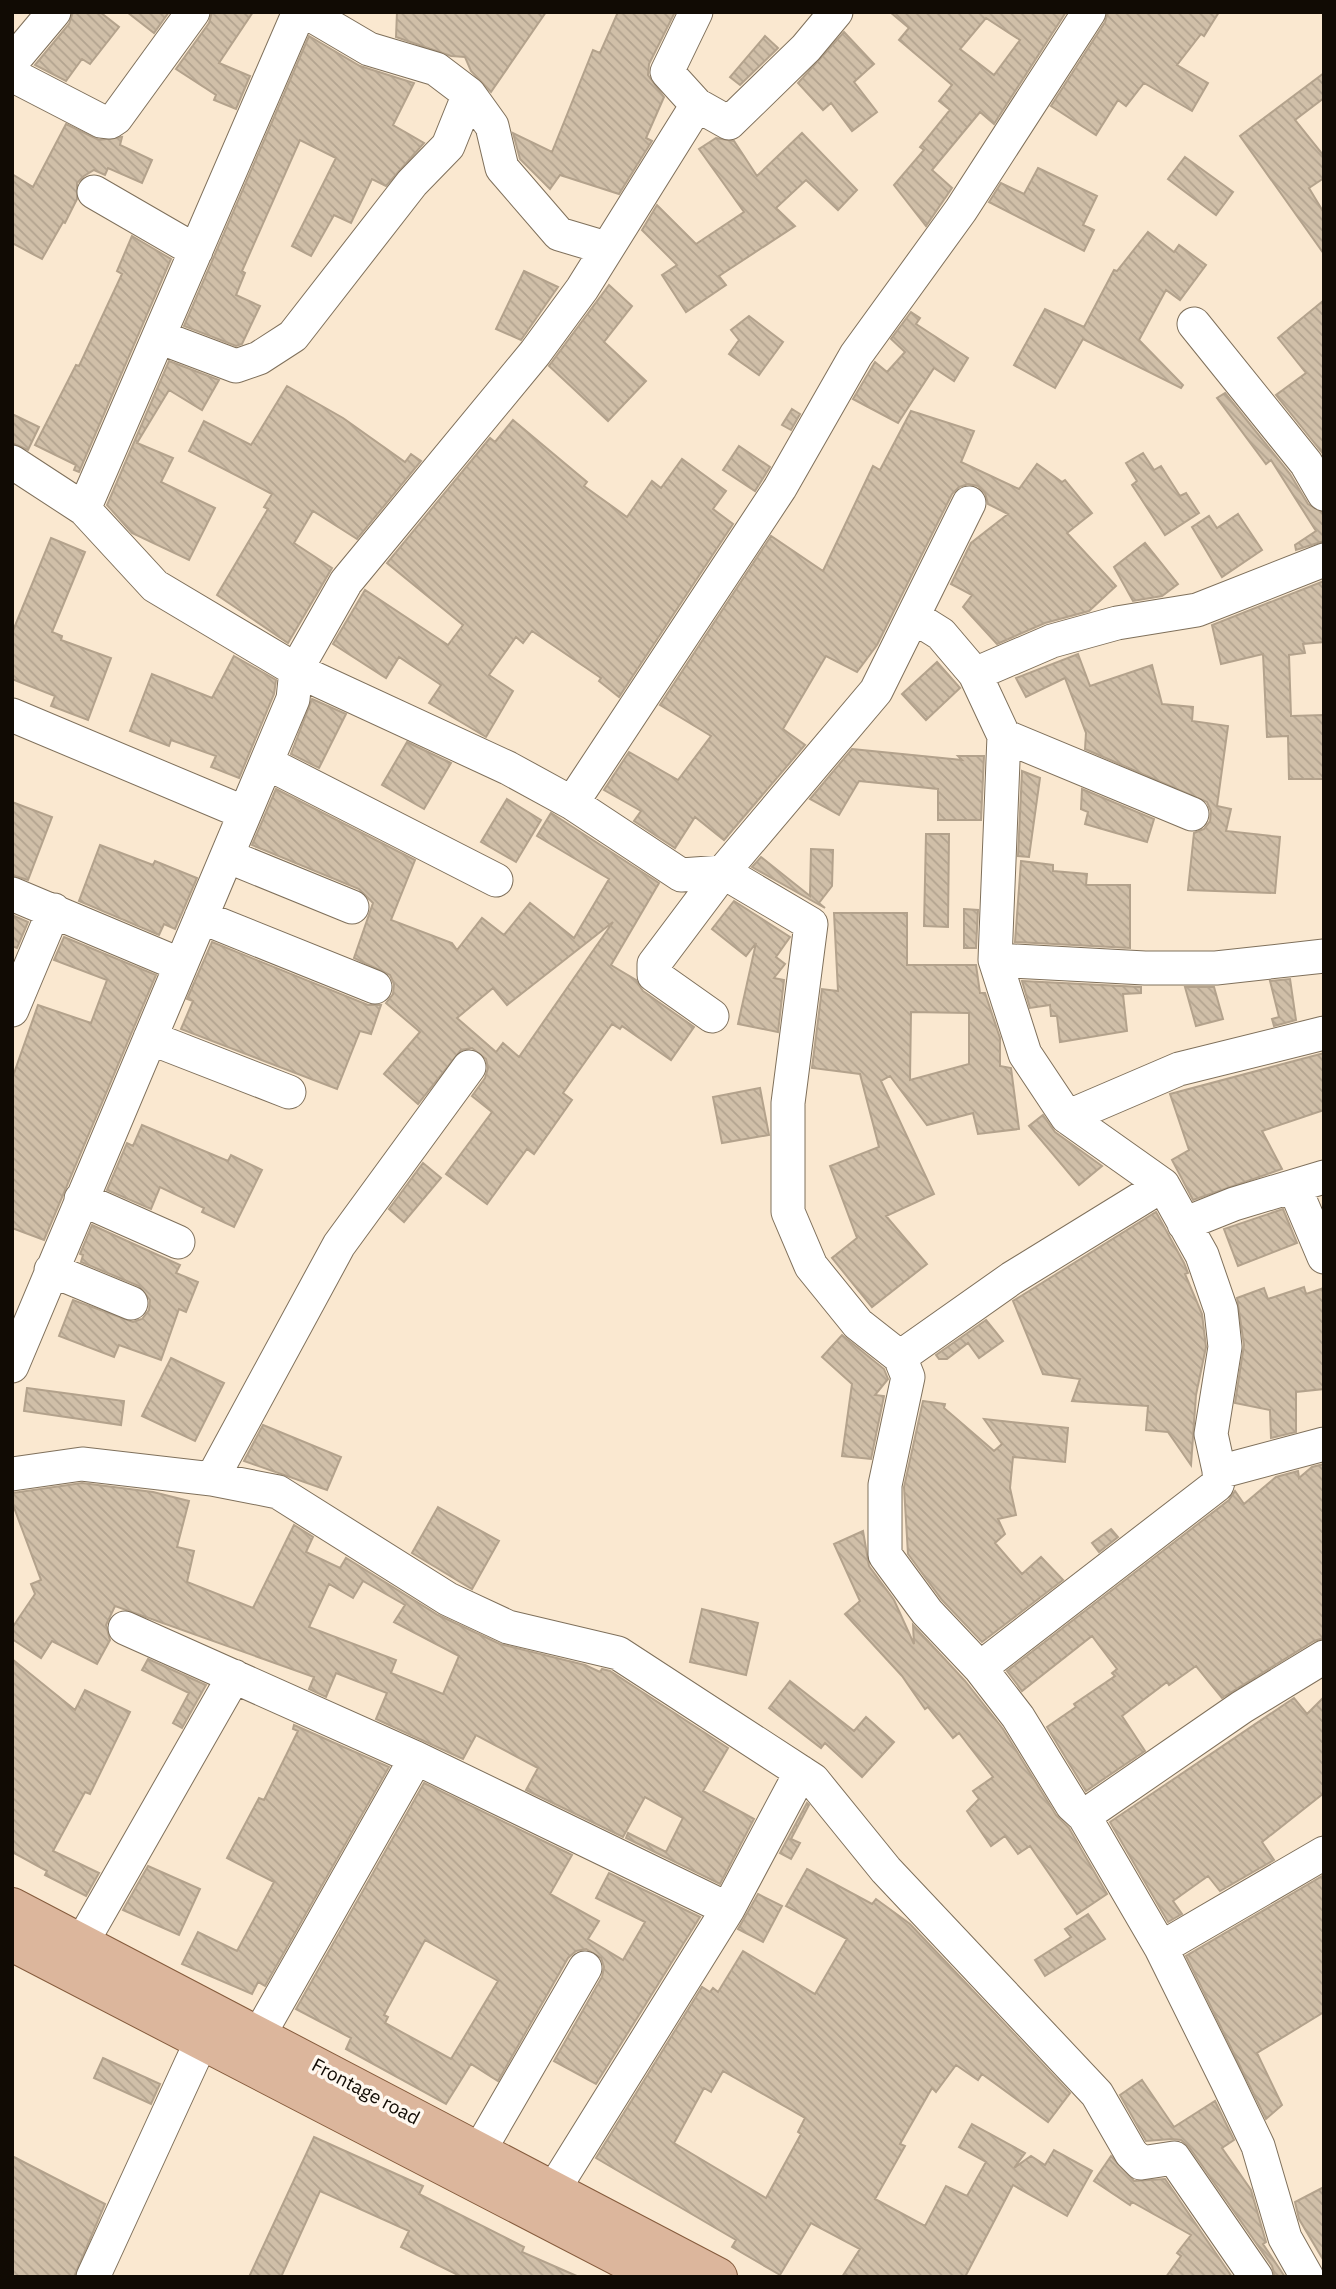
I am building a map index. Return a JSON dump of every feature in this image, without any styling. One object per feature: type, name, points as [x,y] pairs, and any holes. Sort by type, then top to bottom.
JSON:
[{"type":"main road","name":"Frontage road","points":[[12,1907],[718,2277]]},
{"type":"main road","points":[[12,1942],[659,2277]]},
{"type":"street","points":[[12,62],[54,12]]},
{"type":"street","points":[[12,75],[102,121],[110,122],[116,118],[193,12]]},
{"type":"street","points":[[83,509],[299,12]]},
{"type":"street","points":[[306,12],[369,49],[436,69],[469,94],[492,126],[502,168],[559,234],[606,248]]},
{"type":"street","points":[[696,12],[667,72],[697,106],[723,121],[734,121],[807,48],[836,12]]},
{"type":"street","points":[[572,803],[780,488],[856,355],[961,209],[1089,12]]},
{"type":"street","points":[[159,337],[236,366],[259,358],[293,336],[412,183],[448,146],[469,94]]},
{"type":"street","points":[[12,1366],[267,763],[293,699],[296,670],[346,582],[535,352],[582,289],[697,106]]},
{"type":"street","points":[[94,192],[196,251]]},
{"type":"street","points":[[1194,324],[1306,463],[1324,494]]},
{"type":"street","points":[[12,462],[83,509],[155,586],[296,670],[508,768],[572,803],[681,876],[723,872],[811,924],[788,1103],[788,1212],[811,1266],[858,1324],[900,1357],[908,1377],[885,1485],[885,1555],[926,1612],[980,1668],[1018,1717],[1072,1805],[1084,1816],[1161,1948],[1258,2146],[1285,2238],[1307,2277]]},
{"type":"street","points":[[712,1016],[654,975],[653,970],[723,872],[876,691],[969,503]]},
{"type":"street","points":[[975,674],[1052,641],[1117,623],[1197,610],[1324,560]]},
{"type":"street","points":[[914,617],[941,634],[975,674],[1004,736],[995,960],[1025,1054],[1067,1117],[1164,1185],[1202,1255],[1221,1310],[1225,1347],[1211,1433],[1219,1472],[1217,1485],[980,1668]]},
{"type":"street","points":[[12,715],[245,813]]},
{"type":"street","points":[[1004,736],[1192,814]]},
{"type":"street","points":[[267,763],[496,880]]},
{"type":"street","points":[[227,856],[352,907]]},
{"type":"street","points":[[12,894],[181,965]]},
{"type":"street","points":[[12,1010],[54,910]]},
{"type":"street","points":[[201,917],[376,987]]},
{"type":"street","points":[[995,960],[1145,968],[1216,968],[1324,956]]},
{"type":"street","points":[[1067,1117],[1179,1069],[1324,1033]]},
{"type":"street","points":[[150,1038],[289,1092]]},
{"type":"street","points":[[212,1479],[340,1245],[468,1067]]},
{"type":"street","points":[[1184,1224],[1234,1204],[1309,1181],[1324,1256]]},
{"type":"street","points":[[900,1357],[1012,1278],[1164,1185]]},
{"type":"street","points":[[81,1199],[178,1242]]},
{"type":"street","points":[[51,1270],[131,1303]]},
{"type":"street","points":[[1219,1472],[1324,1444]]},
{"type":"street","points":[[12,1474],[82,1464],[212,1479],[278,1492],[448,1599],[508,1628],[618,1653],[813,1780],[886,1870],[962,1954],[1097,2094],[1131,2153],[1141,2163],[1174,2158],[1256,2277]]},
{"type":"street","points":[[125,1628],[416,1758],[728,1909]]},
{"type":"street","points":[[1084,1816],[1242,1707],[1324,1657]]},
{"type":"street","points":[[81,1944],[234,1676]]},
{"type":"street","points":[[259,2035],[416,1758]]},
{"type":"street","points":[[552,2192],[728,1909],[801,1772]]},
{"type":"street","points":[[1161,1948],[1324,1853]]},
{"type":"street","points":[[479,2151],[585,1968]]},
{"type":"street","points":[[93,2277],[201,2042]]},
{"type":"building","points":[[73,12],[100,12],[119,27],[90,64],[82,59],[66,81],[35,65],[69,24]]},
{"type":"building","points":[[127,12],[169,12],[154,33]]},
{"type":"building","points":[[212,12],[253,12],[219,63],[250,76],[236,109],[214,100],[216,95],[176,69],[209,23]]},
{"type":"building","points":[[397,12],[546,12],[491,92],[471,71],[465,57],[451,56],[396,37]]},
{"type":"building","points":[[618,12],[675,12],[649,64],[648,75],[664,97],[646,138],[652,141],[619,194],[560,175],[550,189],[520,159],[513,133],[552,152],[593,50],[600,53]]},
{"type":"building","points":[[890,12],[1066,12],[994,124],[980,112],[932,170],[952,188],[926,226],[894,185],[924,150],[920,147],[950,110],[939,101],[952,85],[899,40],[909,28]],"holes":[[[986,18],[1020,40],[994,75],[960,49]]]},
{"type":"building","points":[[1108,12],[1219,12],[1204,36],[1201,34],[1177,65],[1208,83],[1192,111],[1144,83],[1126,106],[1118,100],[1096,135],[1051,106],[1105,22]]},
{"type":"building","points":[[844,32],[874,64],[854,82],[877,112],[852,131],[831,103],[823,110],[798,83]]},
{"type":"building","points":[[309,36],[360,66],[414,83],[393,125],[424,143],[386,186],[372,179],[351,223],[334,215],[311,256],[292,246],[336,158],[300,140],[242,271],[245,273],[236,295],[260,306],[242,344],[236,346],[184,326]]},
{"type":"building","points":[[765,36],[778,48],[740,85],[730,77]]},
{"type":"building","points":[[1324,73],[1324,98],[1295,120],[1324,156],[1324,178],[1309,188],[1324,213],[1324,254],[1240,136]]},
{"type":"building","points":[[66,124],[99,140],[122,137],[120,145],[152,160],[142,183],[108,168],[105,175],[94,170],[84,176],[77,183],[77,199],[65,223],[63,222],[42,259],[12,243],[12,174],[33,187]]},
{"type":"building","points":[[802,133],[857,190],[838,210],[806,180],[776,208],[795,226],[719,276],[726,285],[686,312],[662,275],[677,265],[642,230],[657,205],[696,244],[744,212],[699,149],[716,138],[734,141],[757,176]]},
{"type":"building","points":[[1185,157],[1233,192],[1216,215],[1168,179]]},
{"type":"building","points":[[1038,168],[1097,196],[1083,225],[1094,230],[1084,251],[989,202],[1001,183],[1024,194]]},
{"type":"building","points":[[1148,232],[1174,252],[1179,245],[1206,265],[1180,300],[1166,290],[1139,340],[1183,385],[1181,388],[1083,339],[1055,388],[1014,365],[1045,309],[1084,327],[1114,270],[1117,271]]},
{"type":"building","points":[[132,236],[171,259],[79,472],[74,470],[76,465],[35,445],[76,365],[79,366],[122,274],[117,271]]},
{"type":"building","points":[[524,271],[558,287],[521,340],[496,329]]},
{"type":"building","points":[[609,285],[632,306],[604,342],[646,381],[608,421],[549,366]]},
{"type":"building","points":[[1324,300],[1324,455],[1276,395],[1306,373],[1278,338]]},
{"type":"building","points":[[911,312],[920,318],[916,324],[968,358],[954,381],[934,368],[898,423],[853,399],[875,362],[887,372],[905,352],[891,339]]},
{"type":"building","points":[[749,316],[783,342],[759,375],[729,354],[739,340],[731,330]]},
{"type":"building","points":[[169,361],[219,380],[202,410],[169,390],[137,443],[173,458],[161,482],[215,508],[189,560],[132,533],[107,505]]},
{"type":"building","points":[[287,386],[343,418],[405,462],[411,454],[421,461],[357,539],[313,511],[294,543],[332,568],[288,643],[217,595],[268,509],[264,507],[272,494],[189,451],[204,421],[251,445]]},
{"type":"building","points":[[1225,393],[1290,474],[1308,504],[1324,513],[1324,541],[1296,550],[1295,545],[1316,531],[1271,460],[1266,464],[1217,398]]},
{"type":"building","points":[[792,409],[800,414],[791,430],[782,425]]},
{"type":"building","points":[[911,411],[974,431],[961,462],[1019,489],[1037,464],[1062,482],[1065,480],[1092,513],[1067,533],[1116,586],[1089,611],[1045,623],[997,644],[963,607],[972,595],[951,584],[971,543],[1008,514],[988,504],[985,493],[978,486],[968,484],[959,487],[952,494],[877,645],[857,672],[826,656],[783,729],[805,745],[724,840],[695,817],[675,848],[634,821],[641,811],[604,790],[629,752],[678,780],[711,736],[660,705],[771,536],[823,571],[873,466],[880,470]]},
{"type":"building","points":[[12,414],[39,427],[28,450],[12,443]]},
{"type":"building","points":[[513,420],[587,482],[584,486],[627,517],[652,481],[661,488],[682,459],[726,491],[713,509],[733,524],[619,697],[599,681],[601,678],[532,631],[523,643],[516,637],[489,675],[513,691],[486,737],[429,703],[441,685],[399,657],[386,678],[333,644],[365,590],[448,645],[463,625],[387,563],[490,438],[495,442]]},
{"type":"building","points":[[739,446],[770,467],[755,491],[723,470]]},
{"type":"building","points":[[1143,453],[1154,470],[1161,466],[1180,496],[1186,493],[1199,513],[1165,535],[1132,485],[1137,481],[1126,463]]},
{"type":"building","points":[[1238,514],[1262,550],[1222,577],[1192,527],[1209,516],[1217,528]]},
{"type":"building","points":[[51,538],[85,552],[52,632],[62,636],[61,640],[111,658],[88,720],[51,706],[55,696],[12,679],[12,633]]},
{"type":"building","points":[[1145,543],[1178,584],[1162,596],[1133,601],[1114,567]]},
{"type":"building","points":[[1324,581],[1324,642],[1303,644],[1305,653],[1289,655],[1291,716],[1324,715],[1324,779],[1289,779],[1288,736],[1267,737],[1263,654],[1221,664],[1212,625]]},
{"type":"building","points":[[1078,654],[1090,686],[1152,665],[1162,704],[1193,707],[1192,721],[1228,726],[1217,806],[1231,809],[1226,831],[1280,837],[1275,893],[1188,890],[1194,833],[1204,829],[1210,821],[1211,811],[1207,802],[1085,749],[1086,733],[1065,678],[1026,697],[1016,678]]},
{"type":"building","points":[[234,656],[276,680],[274,694],[239,778],[211,767],[216,756],[171,740],[169,746],[130,731],[152,674],[212,698]]},
{"type":"building","points":[[937,662],[960,688],[926,720],[902,694]]},
{"type":"building","points":[[312,699],[346,714],[319,768],[291,754]]},
{"type":"building","points":[[407,742],[451,763],[424,809],[382,785]]},
{"type":"building","points":[[852,749],[962,760],[958,756],[984,756],[981,820],[938,820],[938,789],[859,781],[839,815],[810,799]]},
{"type":"building","points":[[1022,771],[1040,778],[1029,857],[1018,856]]},
{"type":"building","points":[[276,789],[415,860],[391,920],[452,943],[457,950],[482,918],[504,935],[530,903],[574,938],[609,879],[537,836],[551,813],[659,883],[611,965],[636,980],[643,991],[694,1027],[671,1060],[622,1026],[620,1029],[612,1024],[563,1093],[572,1100],[534,1154],[527,1149],[487,1204],[446,1174],[492,1112],[472,1096],[485,1078],[488,1068],[486,1059],[472,1048],[461,1050],[418,1104],[384,1074],[420,1032],[386,1003],[393,994],[394,984],[390,975],[354,958],[373,903],[359,889],[252,845]],"holes":[[[613,922],[519,1057],[503,1043],[496,1052],[457,1018],[493,988],[507,1005]]]},
{"type":"building","points":[[1082,789],[1154,819],[1147,842],[1085,824],[1088,812],[1081,809]]},
{"type":"building","points":[[507,799],[541,820],[516,862],[481,842]]},
{"type":"building","points":[[12,802],[52,817],[28,880],[12,875]]},
{"type":"building","points":[[926,834],[949,834],[948,927],[924,926]]},
{"type":"building","points":[[100,845],[153,865],[155,861],[197,878],[175,929],[164,924],[159,935],[79,901]]},
{"type":"building","points":[[811,849],[833,850],[832,886],[819,903],[825,908],[752,867],[761,857],[810,896]]},
{"type":"building","points":[[1021,861],[1053,865],[1053,871],[1087,874],[1086,885],[1130,885],[1130,948],[1015,942]]},
{"type":"building","points":[[734,901],[790,937],[776,957],[785,964],[774,978],[784,980],[778,1032],[738,1024],[756,943],[746,956],[712,929]]},
{"type":"building","points":[[964,909],[978,910],[976,948],[964,948]]},
{"type":"building","points":[[834,913],[907,913],[907,965],[976,965],[980,993],[985,993],[1000,1038],[1000,1066],[1011,1068],[1019,1129],[978,1134],[973,1113],[927,1125],[890,1076],[881,1081],[934,1194],[886,1216],[927,1264],[872,1307],[832,1258],[857,1238],[830,1166],[879,1147],[860,1074],[812,1068],[822,989],[838,991]],"holes":[[[911,1012],[969,1013],[969,1064],[910,1080]]]},
{"type":"building","points":[[12,915],[28,922],[17,948],[12,946]]},
{"type":"building","points":[[64,937],[156,975],[44,1240],[12,1228],[12,1079],[38,1005],[91,1023],[107,980],[54,960]]},
{"type":"building","points":[[212,942],[368,1005],[381,1005],[371,1034],[360,1031],[337,1089],[181,1029],[193,1001],[187,999]]},
{"type":"building","points":[[1290,979],[1296,1020],[1274,1026],[1272,1019],[1279,1017],[1270,981]]},
{"type":"building","points":[[1022,981],[1141,987],[1141,993],[1123,994],[1127,1031],[1060,1042],[1057,1016],[1051,1016],[1050,1005],[1030,1008]]},
{"type":"building","points":[[1185,987],[1214,987],[1223,1019],[1196,1026]]},
{"type":"building","points":[[1324,1053],[1324,1110],[1262,1131],[1282,1169],[1193,1200],[1172,1160],[1189,1150],[1170,1094]]},
{"type":"building","points":[[760,1088],[769,1135],[722,1143],[713,1097]]},
{"type":"building","points":[[1043,1115],[1055,1132],[1102,1166],[1079,1185],[1029,1126]]},
{"type":"building","points":[[142,1125],[228,1161],[231,1155],[262,1170],[234,1227],[202,1212],[204,1208],[160,1187],[151,1209],[107,1190],[127,1143],[133,1146]]},
{"type":"building","points":[[423,1163],[441,1178],[404,1222],[389,1209]]},
{"type":"building","points":[[1283,1209],[1297,1243],[1238,1266],[1224,1229]]},
{"type":"building","points":[[1156,1212],[1184,1263],[1188,1273],[1185,1274],[1202,1314],[1206,1347],[1196,1395],[1191,1465],[1168,1432],[1146,1430],[1148,1406],[1072,1401],[1080,1379],[1043,1374],[1013,1301]]},
{"type":"building","points":[[92,1225],[180,1265],[176,1273],[198,1282],[186,1312],[179,1309],[161,1360],[119,1345],[114,1357],[59,1336],[73,1300],[133,1322],[142,1319],[149,1310],[150,1300],[139,1286],[81,1262],[83,1255],[80,1254]]},
{"type":"building","points":[[1304,1287],[1306,1294],[1324,1288],[1324,1389],[1296,1392],[1296,1432],[1271,1438],[1270,1410],[1235,1403],[1244,1345],[1237,1298],[1264,1288],[1268,1299]]},
{"type":"building","points":[[986,1320],[1003,1341],[979,1358],[968,1343],[947,1359],[939,1359],[936,1355]]},
{"type":"building","points":[[842,1335],[884,1369],[888,1379],[875,1395],[884,1396],[871,1459],[842,1456],[852,1384],[822,1357]]},
{"type":"building","points":[[171,1358],[224,1383],[195,1441],[142,1416]]},
{"type":"building","points":[[27,1388],[124,1401],[121,1425],[24,1411]]},
{"type":"building","points":[[923,1401],[945,1404],[944,1408],[994,1451],[1002,1444],[984,1419],[1068,1428],[1065,1462],[1013,1457],[1010,1488],[1016,1515],[998,1519],[1005,1534],[995,1543],[1022,1574],[1041,1557],[1063,1580],[982,1642],[942,1600],[908,1554],[904,1487]]},
{"type":"building","points":[[263,1425],[341,1457],[327,1490],[244,1461]]},
{"type":"building","points":[[1324,1464],[1324,1638],[1314,1641],[1222,1698],[1196,1666],[1169,1685],[1167,1682],[1122,1716],[1145,1751],[1086,1791],[1047,1727],[1076,1707],[1074,1704],[1115,1676],[1112,1673],[1117,1669],[1092,1636],[1022,1691],[1007,1671],[1229,1500],[1235,1491],[1244,1504],[1276,1477],[1298,1471],[1299,1478],[1312,1467]]},
{"type":"building","points":[[82,1483],[153,1492],[189,1501],[177,1547],[194,1551],[187,1582],[253,1608],[294,1525],[313,1537],[306,1552],[340,1568],[346,1558],[438,1615],[500,1644],[585,1665],[600,1672],[602,1669],[610,1671],[728,1748],[703,1791],[754,1819],[720,1884],[626,1838],[628,1833],[666,1852],[683,1818],[645,1797],[623,1837],[526,1790],[538,1768],[476,1735],[463,1759],[376,1719],[387,1693],[336,1673],[326,1697],[309,1689],[314,1677],[115,1606],[106,1625],[110,1640],[97,1664],[52,1641],[41,1658],[12,1639],[12,1628],[35,1594],[31,1584],[41,1580],[12,1502],[12,1493]],"holes":[[[363,1581],[405,1605],[394,1622],[459,1656],[443,1694],[391,1673],[396,1660],[309,1627],[329,1584],[353,1598]]]},
{"type":"building","points":[[438,1507],[499,1541],[472,1589],[412,1553]]},
{"type":"building","points":[[1111,1529],[1118,1537],[1099,1552],[1092,1543]]},
{"type":"building","points":[[863,1531],[869,1566],[894,1600],[914,1644],[913,1625],[965,1681],[1003,1729],[1056,1815],[1069,1828],[1107,1894],[1077,1914],[1030,1846],[1018,1854],[1005,1836],[991,1846],[967,1811],[979,1799],[973,1791],[993,1777],[959,1733],[953,1738],[928,1707],[925,1709],[902,1676],[845,1614],[860,1601],[834,1544]]},
{"type":"building","points":[[702,1609],[758,1623],[746,1675],[690,1662]]},
{"type":"building","points":[[12,1659],[75,1710],[85,1690],[130,1712],[90,1794],[85,1792],[53,1851],[99,1873],[86,1896],[45,1875],[47,1871],[12,1852]]},
{"type":"building","points":[[148,1659],[206,1685],[182,1728],[173,1723],[189,1693],[142,1670]]},
{"type":"building","points":[[790,1681],[854,1731],[866,1717],[894,1742],[862,1777],[825,1743],[821,1748],[769,1708]]},
{"type":"building","points":[[1324,1697],[1324,1793],[1262,1842],[1274,1860],[1220,1891],[1208,1876],[1173,1901],[1182,1914],[1168,1922],[1110,1822],[1294,1698],[1307,1714]]},
{"type":"building","points":[[294,1725],[389,1767],[265,1986],[258,1982],[252,1994],[182,1964],[198,1932],[237,1951],[274,1882],[227,1858],[259,1798],[264,1800],[298,1731],[293,1729]]},
{"type":"building","points":[[424,1783],[572,1855],[550,1894],[599,1921],[588,1939],[623,1960],[645,1922],[596,1898],[609,1873],[700,1917],[596,2084],[554,2061],[602,1977],[604,1967],[601,1958],[586,1949],[576,1951],[568,1958],[498,2081],[471,2064],[446,2104],[346,2049],[351,2038],[296,2009]],"holes":[[[425,1940],[498,1981],[451,2059],[385,2023],[388,2017],[384,2015]]]},
{"type":"building","points":[[807,1803],[809,1805],[791,1839],[800,1843],[791,1859],[780,1853]]},
{"type":"building","points":[[148,1866],[200,1889],[179,1935],[123,1910]]},
{"type":"building","points":[[807,1869],[872,1904],[876,1899],[910,1924],[1070,2093],[1048,2122],[982,2074],[978,2080],[956,2065],[936,2092],[932,2088],[900,2144],[905,2146],[875,2199],[925,2226],[946,2186],[967,2196],[986,2162],[959,2147],[972,2124],[1025,2153],[1014,2168],[1031,2156],[1045,2165],[1054,2150],[1092,2171],[1067,2216],[1013,2185],[965,2277],[842,2277],[860,2249],[811,2223],[780,2275],[732,2247],[736,2240],[596,2158],[702,1987],[710,1992],[713,1988],[718,1992],[743,1951],[815,1994],[847,1939],[786,1906]],"holes":[[[723,2071],[805,2118],[798,2132],[801,2134],[766,2198],[674,2143],[704,2088],[711,2092]]]},
{"type":"building","points":[[1324,1875],[1324,2012],[1257,2053],[1282,2105],[1266,2119],[1186,1956]]},
{"type":"building","points":[[758,1894],[782,1906],[763,1942],[738,1929]]},
{"type":"building","points":[[1088,1914],[1105,1939],[1045,1976],[1035,1960],[1071,1937],[1065,1929]]},
{"type":"building","points":[[103,2058],[160,2084],[151,2104],[94,2078]]},
{"type":"building","points":[[1142,2080],[1174,2127],[1215,2101],[1234,2140],[1222,2148],[1251,2190],[1266,2242],[1263,2244],[1285,2277],[1275,2277],[1272,2266],[1189,2147],[1181,2140],[1146,2141],[1120,2095]]},
{"type":"building","points":[[314,2137],[423,2186],[419,2194],[524,2247],[522,2252],[579,2277],[462,2277],[401,2247],[409,2231],[320,2191],[281,2277],[249,2277]]},
{"type":"building","points":[[12,2156],[105,2204],[74,2277],[12,2277]]},
{"type":"building","points":[[1111,2156],[1134,2181],[1165,2179],[1232,2277],[1166,2277],[1181,2256],[1177,2253],[1191,2235],[1132,2202],[1130,2205],[1094,2181]]},
{"type":"building","points":[[1324,2187],[1324,2261],[1299,2219],[1295,2202]]}]
